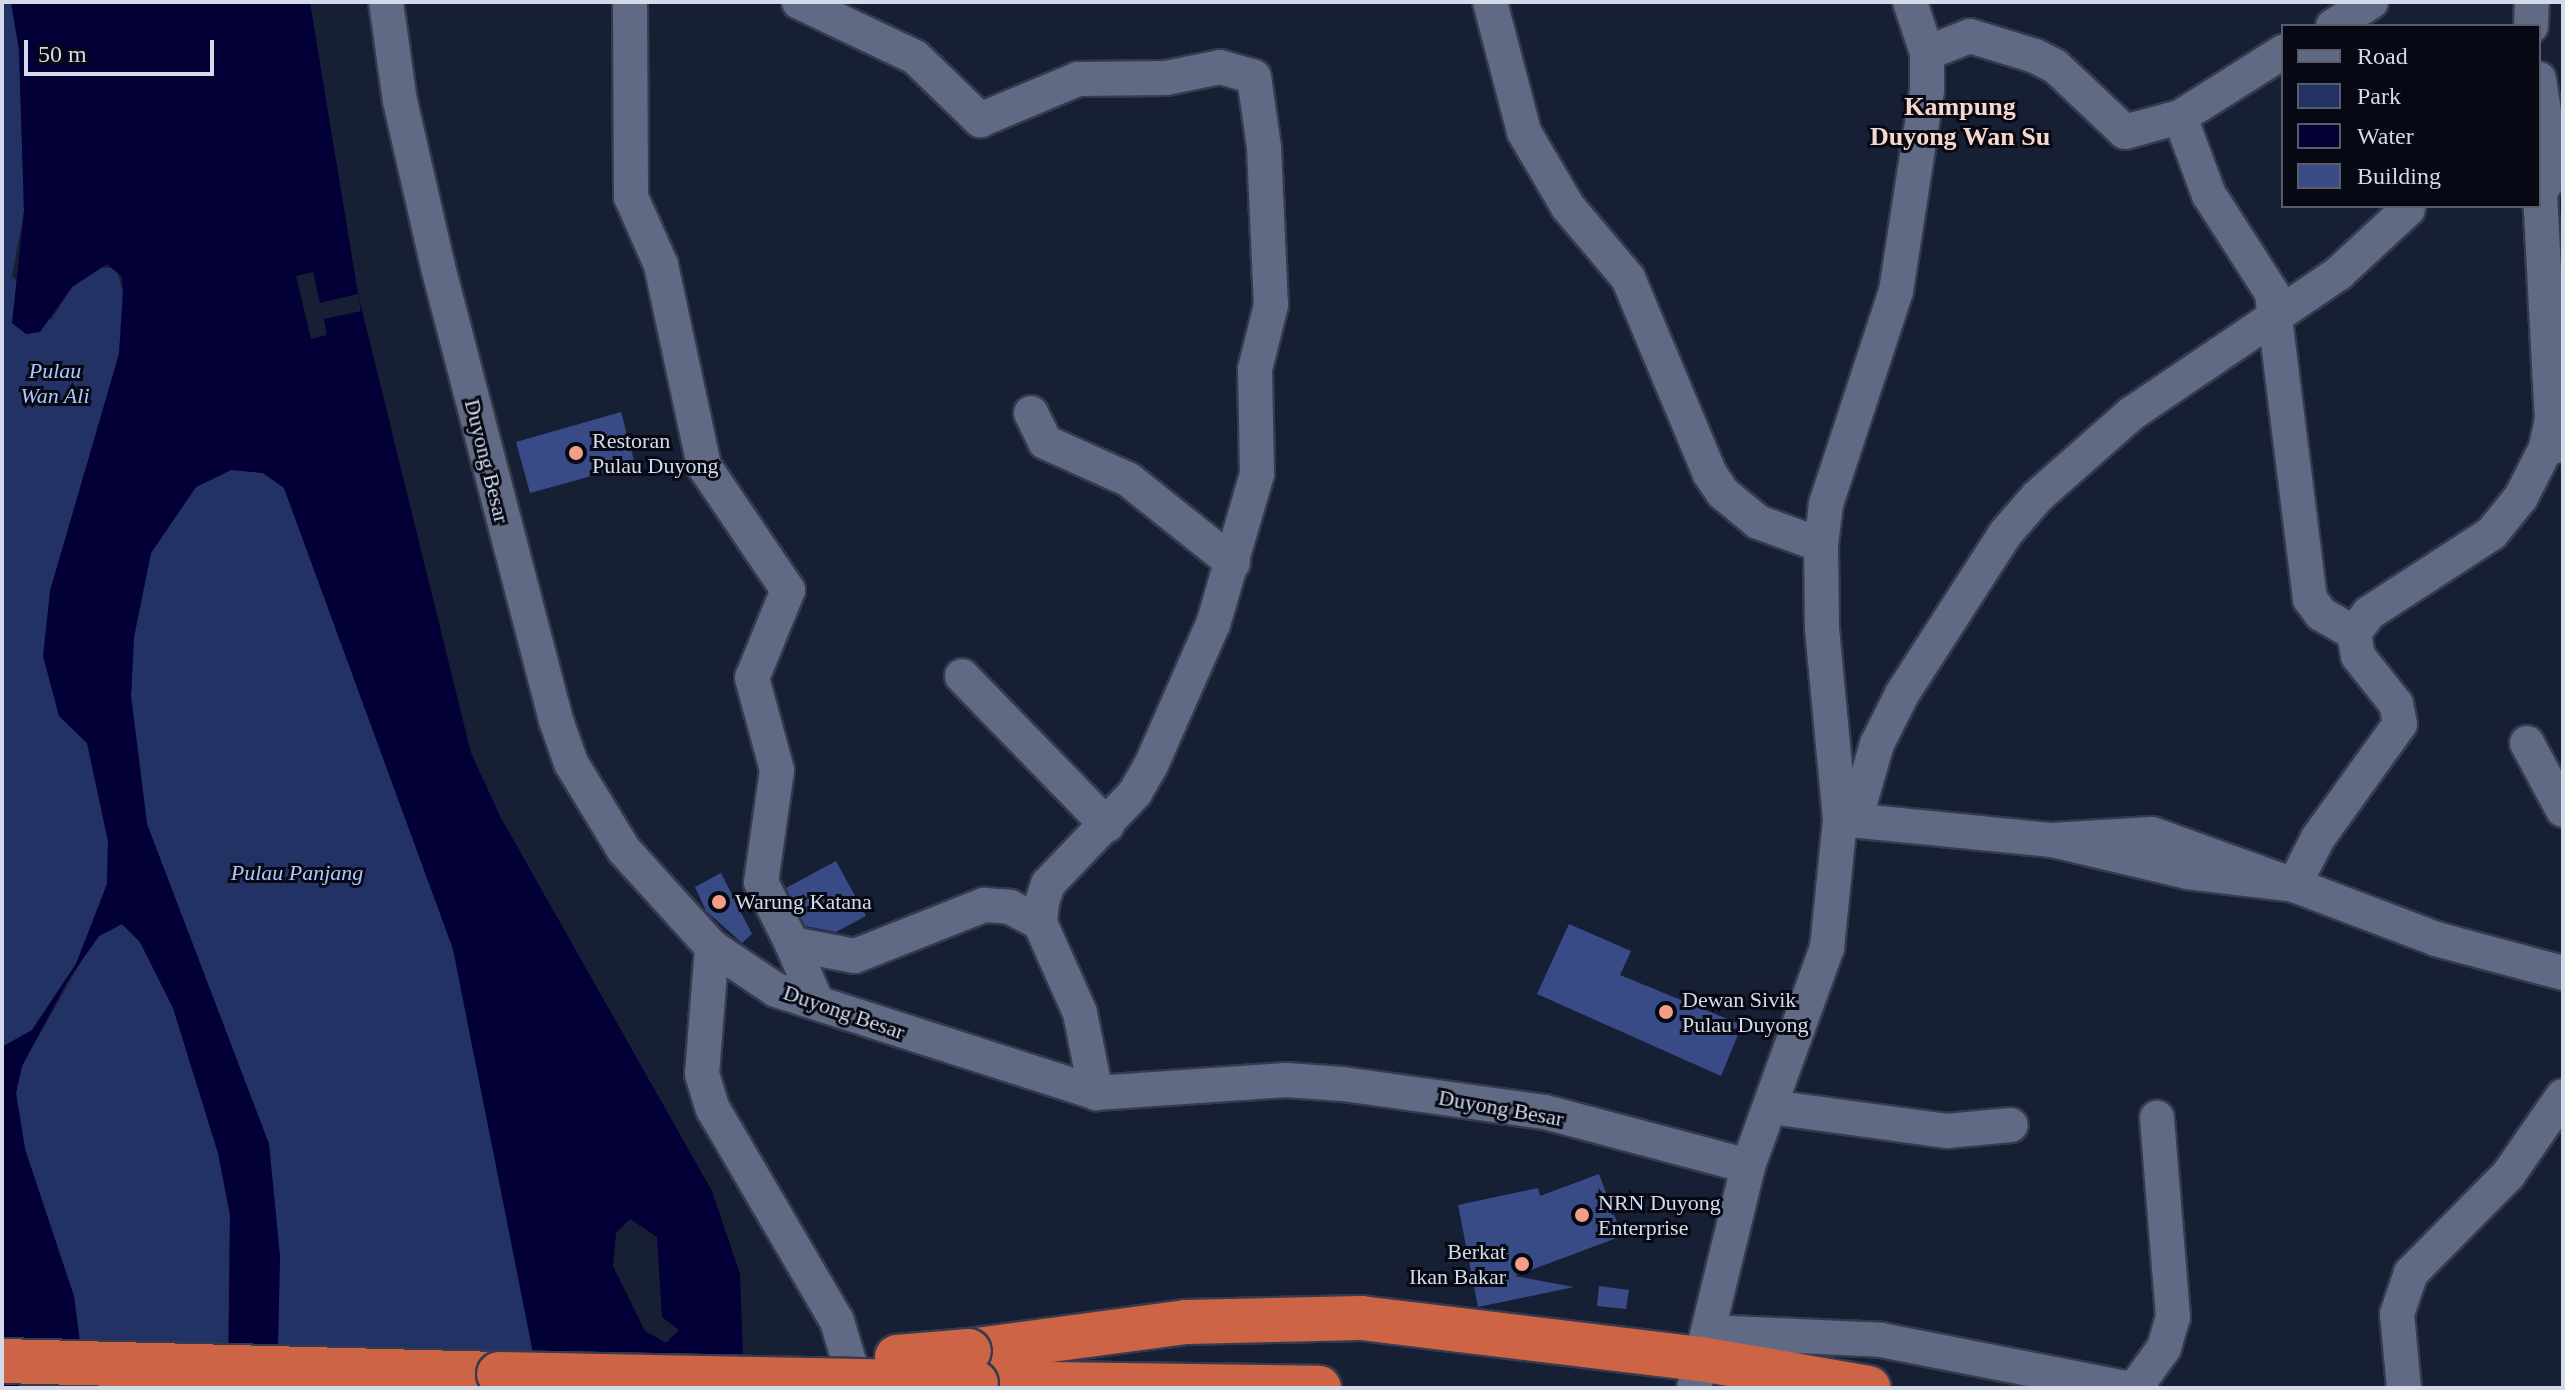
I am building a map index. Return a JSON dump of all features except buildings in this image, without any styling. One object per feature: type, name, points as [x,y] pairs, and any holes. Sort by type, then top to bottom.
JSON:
[{"type":"highway","points":[[973,1367],[1186,1322],[1361,1318],[1701,1360],[1869,1388]]},
{"type":"highway","points":[[2,1361],[499,1374],[973,1367],[1319,1388]]},
{"type":"street","name":"Duyong Besar","points":[[386,2],[400,101],[439,271],[566,749],[595,806],[650,886],[712,947],[776,990],[1096,1093],[1286,1080],[1343,1084],[1545,1112],[1748,1166]]},
{"type":"street","points":[[630,2],[631,197],[661,265],[704,466],[788,590],[752,678],[777,770],[761,882],[817,1003]]},
{"type":"street","points":[[799,2],[915,57],[980,120],[1078,79],[1166,78],[1220,67],[1254,77],[1264,147],[1271,305],[1255,369],[1261,452],[1233,563],[1151,765],[1107,825],[1048,884],[1040,923],[1080,1013],[1096,1093]]},
{"type":"street","points":[[1490,2],[1524,132],[1568,207],[1628,278],[1710,474],[1723,493],[1758,522],[1821,545]]},
{"type":"street","points":[[1848,820],[1822,628],[1821,545],[1826,504],[1885,338],[1920,145],[1927,53],[1910,2]]},
{"type":"street","points":[[2336,24],[2371,2]]},
{"type":"street","points":[[2531,24],[2532,2]]},
{"type":"street","points":[[1927,53],[1970,36],[2035,56],[2055,66],[2125,132],[2180,117],[2281,53]]},
{"type":"street","points":[[2294,885],[2318,838],[2400,724],[2396,704],[2358,656],[2354,633],[2369,613],[2492,533],[2555,447],[2552,419],[2553,171],[2541,92]]},
{"type":"street","points":[[2180,117],[2209,195],[2260,266],[2275,314],[2307,588],[2321,614],[2354,633]]},
{"type":"street","points":[[2125,1388],[1881,1340],[1701,1360],[1748,1166],[1827,948],[1848,820],[1877,744],[1902,694],[2005,534],[2131,414],[2339,273],[2408,209]]},
{"type":"street","points":[[1031,413],[1045,442],[1129,480],[1233,563]]},
{"type":"street","points":[[962,676],[1107,825]]},
{"type":"street","points":[[2527,743],[2563,810]]},
{"type":"street","points":[[1848,820],[2052,840],[2187,872],[2294,885],[2436,939],[2563,973]]},
{"type":"street","points":[[792,944],[855,956],[984,905],[1010,907],[1040,923]]},
{"type":"street","points":[[712,947],[701,1045],[702,1074],[713,1109],[837,1321],[857,1388]]},
{"type":"street","points":[[2404,1388],[2397,1314],[2411,1273],[2508,1175],[2563,1096]]},
{"type":"street","points":[[1771,1107],[1947,1131],[2011,1125]]},
{"type":"street","points":[[2135,1388],[2164,1348],[2173,1317],[2157,1118]]},
{"type":"green space","name":"Pulau Wan Ali","points":[[2,2],[11,2],[19,50],[24,211],[12,276],[51,320],[72,287],[95,268],[116,268],[123,292],[119,354],[50,591],[59,716],[87,743],[108,841],[107,884],[76,964],[32,1030],[2,1047]]},
{"type":"green space","name":"Pulau Panjang","points":[[231,470],[263,473],[284,488],[453,949],[540,1388],[277,1388],[280,1257],[269,1144],[147,824],[131,696],[134,637],[151,553],[196,487]]},
{"type":"green space","points":[[122,924],[140,942],[173,1008],[218,1153],[230,1215],[228,1388],[2,1388],[2,1265],[73,1295],[25,1149],[16,1093],[22,1066],[87,951],[99,936]]},
{"type":"water","points":[[11,2],[310,2],[358,294],[471,753],[501,818],[712,1191],[740,1274],[744,1388],[540,1388],[453,949],[284,488],[263,473],[231,470],[196,487],[151,553],[134,637],[131,696],[147,824],[269,1144],[280,1257],[277,1388],[228,1388],[230,1215],[218,1153],[173,1008],[140,942],[122,924],[99,936],[68,980],[22,1066],[16,1093],[25,1149],[74,1296],[86,1388],[2,1388],[2,1047],[32,1030],[76,964],[107,884],[108,841],[87,743],[59,716],[43,656],[50,591],[119,354],[123,292],[122,277],[107,264],[72,287],[40,332],[26,334],[12,323],[24,211],[19,50]],"holes":[[[630,1219],[657,1237],[662,1317],[679,1330],[666,1343],[645,1331],[613,1266],[616,1233]]]},
{"type":"pier","points":[[313,272],[320,303],[358,294],[361,311],[324,319],[327,335],[311,339],[296,276]]},
{"type":"place","name":"Restoran Pulau Duyong","points":[[576,453]]},
{"type":"place","name":"Warung Katana","points":[[719,902]]},
{"type":"place","name":"Dewan Sivik Pulau Duyong","points":[[1666,1012]]},
{"type":"place","name":"NRN Duyong Enterprise","points":[[1582,1215]]},
{"type":"place","name":"Berkat Ikan Bakar","points":[[1522,1264]]},
{"type":"district","name":"Kampung Duyong Wan Su","points":[[1960,122]]}]
